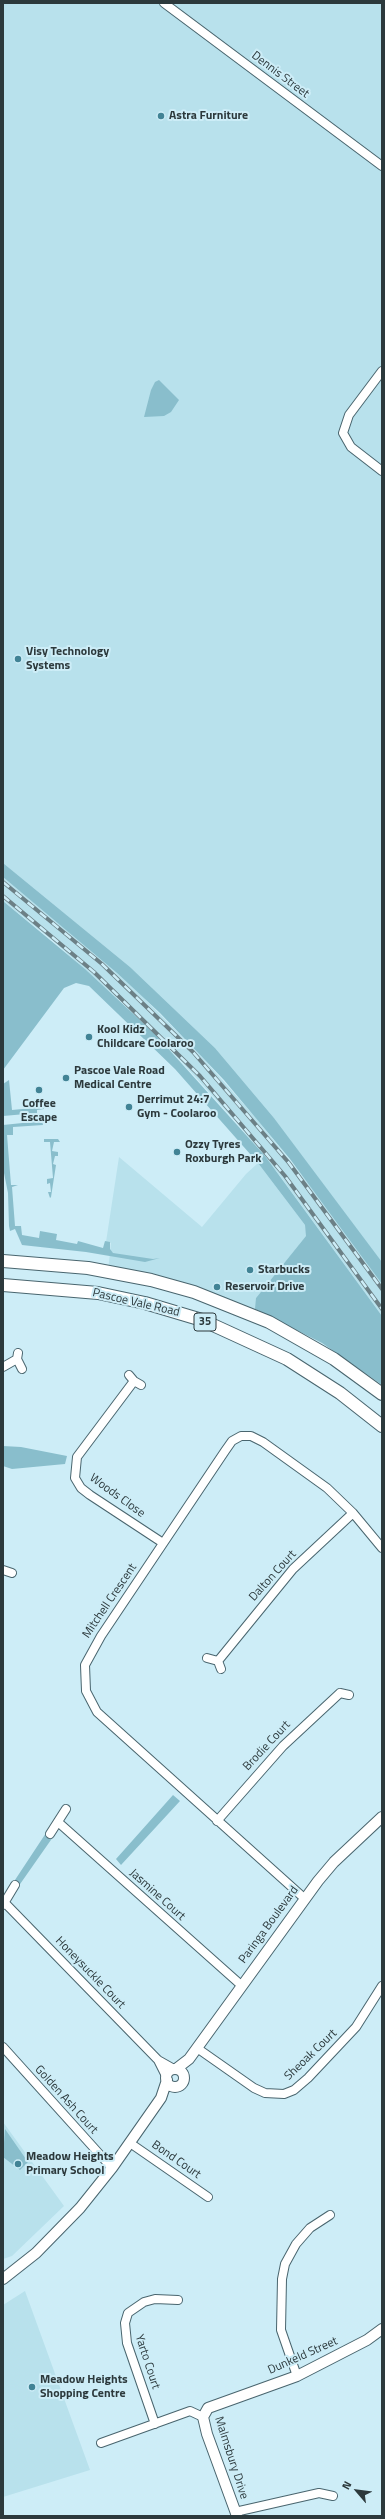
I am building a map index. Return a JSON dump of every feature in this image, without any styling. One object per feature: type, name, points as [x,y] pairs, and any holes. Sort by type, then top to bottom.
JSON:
[{"type":"main road","name":"Pascoe Vale Road","points":[[3,1261],[88,1268],[151,1280],[194,1292],[276,1326],[328,1356],[382,1394]]},
{"type":"main road","name":"Pascoe Vale Road","points":[[3,1285],[98,1293],[145,1302],[202,1320],[259,1344],[287,1359],[340,1393],[382,1426]]},
{"type":"street","name":"Dennis Street","points":[[164,3],[382,166]]},
{"type":"street","points":[[382,371],[349,415],[343,433],[351,448],[382,471]]},
{"type":"street","points":[[3,1367],[17,1356],[22,1368]]},
{"type":"street","name":"Woods Close","points":[[135,1380],[77,1458],[75,1478],[81,1488],[163,1543]]},
{"type":"street","name":"Mitchell Crescent","points":[[304,1898],[216,1821],[97,1712],[86,1691],[85,1665],[90,1653],[228,1446],[241,1436],[251,1436],[264,1442],[327,1488],[353,1513],[382,1548]]},
{"type":"street","name":"Dalton Court","points":[[218,1661],[293,1569],[353,1513]]},
{"type":"street","points":[[207,1658],[218,1661],[221,1670]]},
{"type":"street","name":"Brodie Court","points":[[216,1821],[283,1746],[338,1690],[349,1695]]},
{"type":"street","points":[[50,1834],[66,1809]]},
{"type":"street","name":"Paringa Boulevard","points":[[175,2069],[189,2058],[197,2048],[304,1898],[334,1862],[382,1817]]},
{"type":"street","name":"Jasmine Court","points":[[58,1822],[241,1985]]},
{"type":"street","name":"Honeysuckle Court","points":[[15,1885],[4,1904],[158,2060],[175,2069]]},
{"type":"street","name":"Sheoak Court","points":[[197,2048],[254,2088],[265,2093],[284,2094],[294,2090],[308,2078],[351,2032],[382,1986]]},
{"type":"street","name":"Golden Ash Court","points":[[3,2047],[112,2168]]},
{"type":"street","name":"Paringa Boulevard","points":[[184,2076],[189,2058]]},
{"type":"street","name":"Honeysuckle Court","points":[[158,2060],[167,2079]]},
{"type":"street","points":[[3,2279],[36,2253],[60,2230],[112,2168],[161,2098],[168,2072],[175,2069],[184,2076],[183,2082],[161,2098]]},
{"type":"street","points":[[167,2079],[171,2085],[177,2086]]},
{"type":"street","name":"Bond Court","points":[[130,2142],[209,2198]]},
{"type":"street","points":[[297,2376],[281,2330],[282,2279],[286,2264],[296,2244],[310,2228],[330,2216]]},
{"type":"street","name":"Yarto Court","points":[[155,2424],[127,2343],[124,2322],[128,2313],[144,2302],[155,2299],[178,2300]]},
{"type":"street","name":"Dunkeld Street","points":[[205,2412],[297,2376],[367,2340],[382,2329]]},
{"type":"street","points":[[101,2443],[190,2411],[205,2412]]},
{"type":"street","name":"Malmsbury Drive","points":[[205,2412],[218,2467],[236,2514]]},
{"type":"street","points":[[236,2514],[319,2493],[333,2496]]},
{"type":"shaded area","points":[[3,3],[382,3],[382,1262],[274,1118],[215,1048],[130,967],[3,863]]},
{"type":"shaded area","points":[[159,380],[179,400],[171,412],[164,416],[144,417],[151,390],[155,382]]},
{"type":"shaded area","points":[[3,863],[130,967],[215,1048],[274,1118],[382,1262],[382,1284],[290,1159],[224,1080],[160,1013],[117,973],[3,877]]},
{"type":"shaded area","points":[[3,877],[104,961],[141,995],[200,1055],[256,1118],[335,1217],[382,1284],[382,1316],[277,1172],[237,1123],[180,1060],[127,1007],[52,940],[3,901]]},
{"type":"shaded area","points":[[3,901],[85,969],[155,1034],[265,1156],[382,1316],[382,1385],[322,1343],[255,1309],[256,1298],[306,1236],[305,1225],[258,1163],[175,1069],[89,986],[76,983],[64,988],[3,1070]]},
{"type":"shaded area","points":[[9,1080],[12,1110],[44,1107],[44,1109],[37,1110],[37,1113],[3,1116],[3,1084]]},
{"type":"shaded area","points":[[42,1121],[43,1125],[13,1127],[13,1135],[7,1135],[11,1185],[18,1185],[12,1187],[15,1226],[21,1226],[22,1235],[39,1238],[40,1231],[57,1234],[56,1240],[77,1244],[78,1241],[103,1248],[105,1241],[110,1242],[110,1249],[113,1253],[153,1259],[160,1258],[145,1262],[86,1252],[22,1245],[15,1229],[10,1231],[9,1226],[8,1193],[3,1168],[3,1125]]},
{"type":"shaded area","points":[[44,1139],[58,1139],[60,1142],[54,1142],[52,1151],[58,1152],[58,1156],[55,1156],[53,1164],[56,1165],[50,1198],[48,1192],[51,1192],[50,1183],[47,1184],[47,1179],[53,1178],[50,1142],[44,1142]]},
{"type":"shaded area","points":[[119,1157],[202,1227],[246,1174],[258,1163],[305,1225],[307,1235],[256,1298],[256,1317],[108,1271],[111,1243],[106,1242]]},
{"type":"shaded area","points":[[3,1446],[21,1447],[67,1456],[65,1464],[12,1469],[3,1466]]},
{"type":"shaded area","points":[[173,1795],[180,1801],[121,1865],[116,1859]]},
{"type":"shaded area","points":[[46,1833],[53,1837],[18,1887],[13,1883]]},
{"type":"shaded area","name":"Meadow Heights Primary School","points":[[3,2122],[64,2206],[12,2256],[3,2259]]},
{"type":"shaded area","points":[[5,2129],[28,2162],[20,2170],[3,2157]]},
{"type":"shaded area","name":"Meadow Heights Shopping Centre","points":[[25,2291],[90,2470],[3,2497],[3,2305]]},
{"type":"railway","points":[[3,882],[102,964],[193,1052],[289,1163],[382,1289]]},
{"type":"railway","points":[[3,896],[94,972],[200,1076],[285,1176],[382,1309]]},
{"type":"place","name":"Astra Furniture","points":[[161,116]]},
{"type":"place","name":"Visy Technology Systems","points":[[18,659]]},
{"type":"place","name":"Kool Kidz Childcare Coolaroo","points":[[89,1037]]},
{"type":"place","name":"Pascoe Vale Road Medical Centre","points":[[66,1078]]},
{"type":"place","name":"Coffee Escape","points":[[39,1090]]},
{"type":"place","name":"Derrimut 24:7 Gym - Coolaroo","points":[[129,1107]]},
{"type":"place","name":"Ozzy Tyres Roxburgh Park","points":[[177,1152]]},
{"type":"place","name":"Starbucks","points":[[250,1270]]},
{"type":"place","name":"Reservoir Drive","points":[[217,1287]]},
{"type":"place","name":"Meadow Heights Primary School","points":[[18,2164]]},
{"type":"place","name":"Meadow Heights Shopping Centre","points":[[32,2387]]}]
